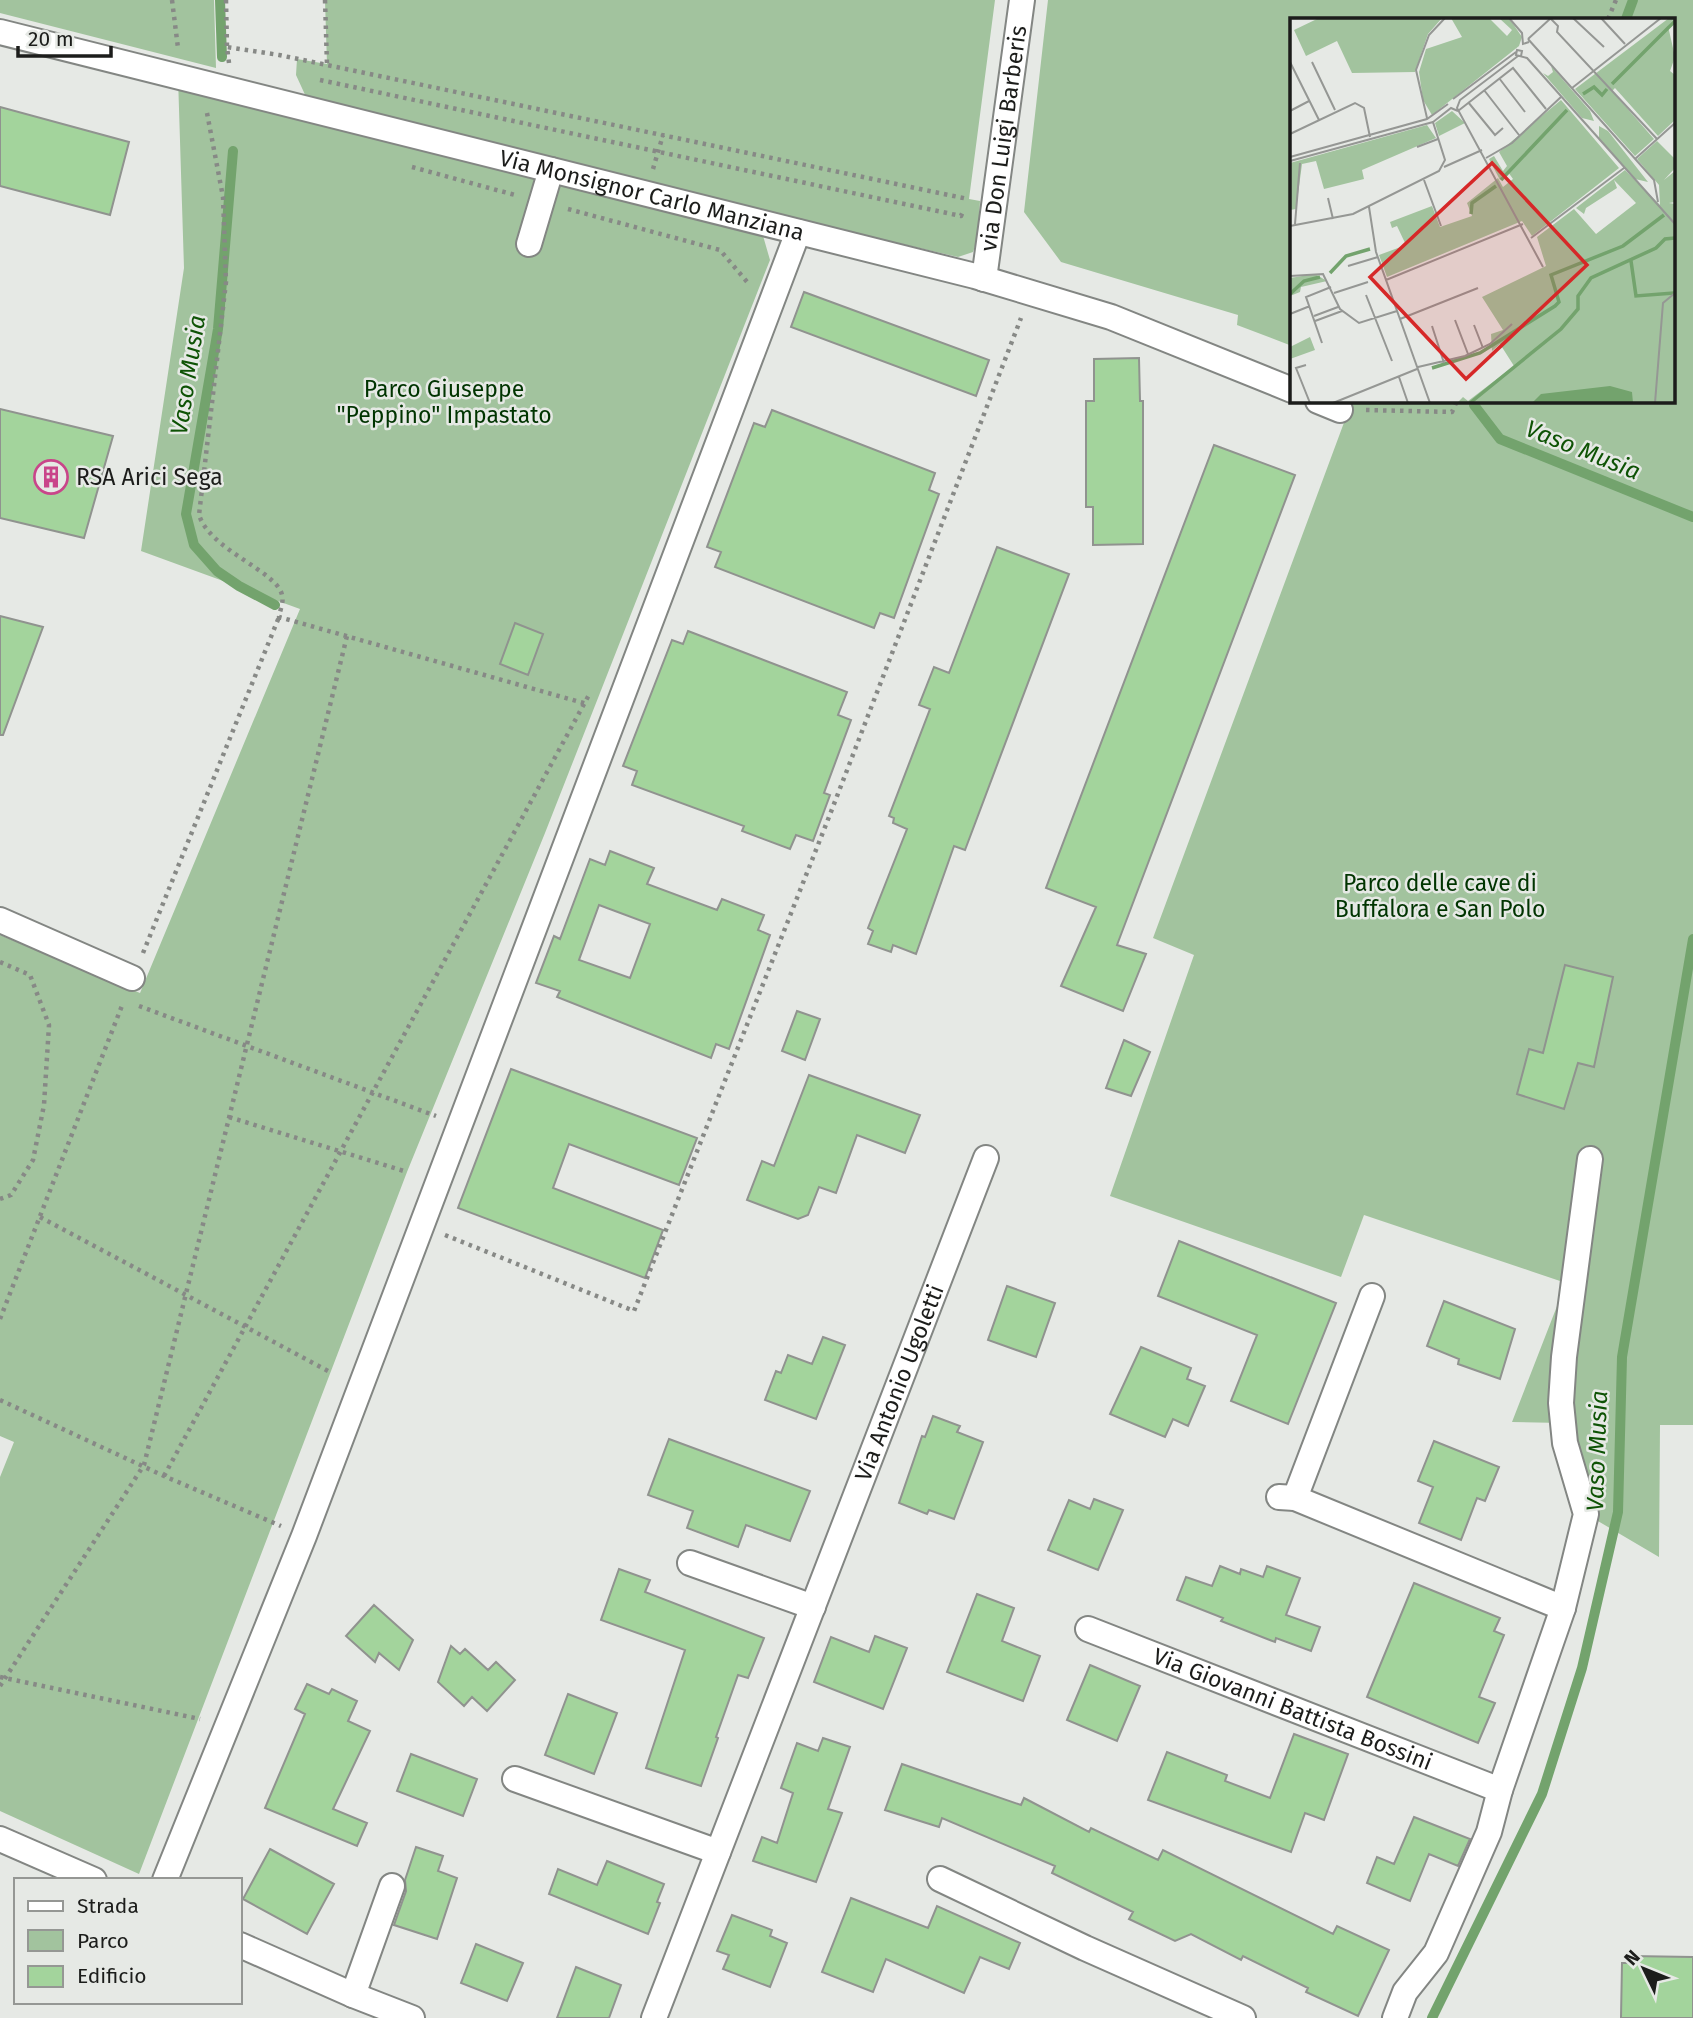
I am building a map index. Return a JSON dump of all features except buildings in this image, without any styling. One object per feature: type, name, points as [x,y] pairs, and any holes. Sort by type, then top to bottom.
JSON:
[{"type":"street","name":"via Don Luigi Barberis","points":[[984,279],[1022,0]]},
{"type":"street","name":"Via Monsignor Carlo Manziana","points":[[0,33],[984,279],[1111,317],[1290,389]]},
{"type":"street","points":[[529,244],[551,170]]},
{"type":"street","points":[[166,1878],[304,1536],[798,232]]},
{"type":"street","points":[[0,920],[132,978]]},
{"type":"street","name":"Via Antonio Ugoletti","points":[[654,2018],[986,1158]]},
{"type":"street","points":[[1395,2018],[1405,1992],[1436,1953],[1489,1832],[1500,1790],[1563,1608],[1586,1514],[1564,1443],[1561,1403],[1564,1357],[1590,1158]]},
{"type":"street","points":[[1372,1296],[1287,1498],[1563,1608]]},
{"type":"street","points":[[690,1563],[813,1607]]},
{"type":"street","name":"Via Giovanni Battista Bossini","points":[[1088,1629],[1500,1790]]},
{"type":"street","points":[[515,1779],[718,1852]]},
{"type":"street","points":[[0,1839],[89,1878]]},
{"type":"street","points":[[940,1879],[1242,2018]]},
{"type":"street","points":[[353,1995],[392,1886]]},
{"type":"street","points":[[242,1946],[412,2018]]},
{"type":"path","points":[[172,0],[179,58],[178,77]]},
{"type":"path","points":[[226,0],[229,67]]},
{"type":"path","points":[[325,0],[327,65]]},
{"type":"path","points":[[1608,18],[1616,0]]},
{"type":"path","points":[[228,47],[327,65],[994,205]]},
{"type":"path","points":[[310,78],[961,216],[969,199],[971,186]]},
{"type":"path","points":[[220,115],[206,112],[223,197],[226,282],[199,515],[202,524],[215,540],[276,584],[283,598],[279,617],[616,713]]},
{"type":"path","points":[[408,166],[720,250],[748,283],[743,295]]},
{"type":"path","points":[[422,1226],[634,1311],[829,817],[1031,293]]},
{"type":"path","points":[[1329,405],[1452,412],[1457,402]]},
{"type":"path","points":[[0,1686],[144,1465],[347,636]]},
{"type":"path","points":[[164,1476],[591,691]]},
{"type":"path","points":[[0,962],[30,975],[49,1025],[44,1105],[33,1160],[12,1195],[0,1199]]},
{"type":"path","points":[[136,1004],[460,1125]]},
{"type":"path","points":[[229,1117],[407,1172]]},
{"type":"path","points":[[40,1217],[330,1372]]},
{"type":"path","points":[[0,1400],[164,1476],[304,1536]]},
{"type":"path","points":[[3,1678],[228,1725]]},
{"type":"green space","points":[[0,0],[214,0],[216,68],[0,13]]},
{"type":"green space","points":[[325,0],[995,0],[969,199],[980,201],[978,237],[973,252],[958,257],[648,185],[307,99],[296,75],[297,59],[327,64]]},
{"type":"green space","name":"Parco delle cave di Buffalora e San Polo","points":[[1048,0],[1693,0],[1693,1425],[1660,1425],[1659,1557],[1586,1514],[1563,1423],[1512,1422],[1566,1283],[1364,1215],[1341,1277],[1110,1196],[1194,955],[1153,938],[1352,402],[1676,402],[1676,18],[1290,18],[1290,345],[1237,325],[1238,315],[1061,262],[1024,212]]},
{"type":"green space","name":"Parco Giuseppe \"Peppino\" Impastato","points":[[178,77],[759,222],[770,260],[545,833],[407,1172],[139,1874],[0,1811],[0,1477],[14,1442],[0,1436],[0,935],[140,993],[300,609],[141,551],[184,268]]},
{"type":"waterway","name":"Vaso Musia","points":[[220,0],[222,57]]},
{"type":"waterway","name":"Vaso Musia","points":[[1626,18],[1633,0]]},
{"type":"waterway","name":"Vaso Musia","points":[[233,151],[218,329],[186,514],[194,545],[217,571],[275,605]]},
{"type":"waterway","name":"Vaso Musia","points":[[1475,402],[1474,405],[1500,439],[1693,517]]},
{"type":"waterway","name":"Vaso Musia","points":[[1432,2018],[1542,1794],[1582,1668],[1618,1512],[1622,1357],[1693,939]]},
{"type":"place","name":"RSA Arici Sega","points":[[51,477]]}]
